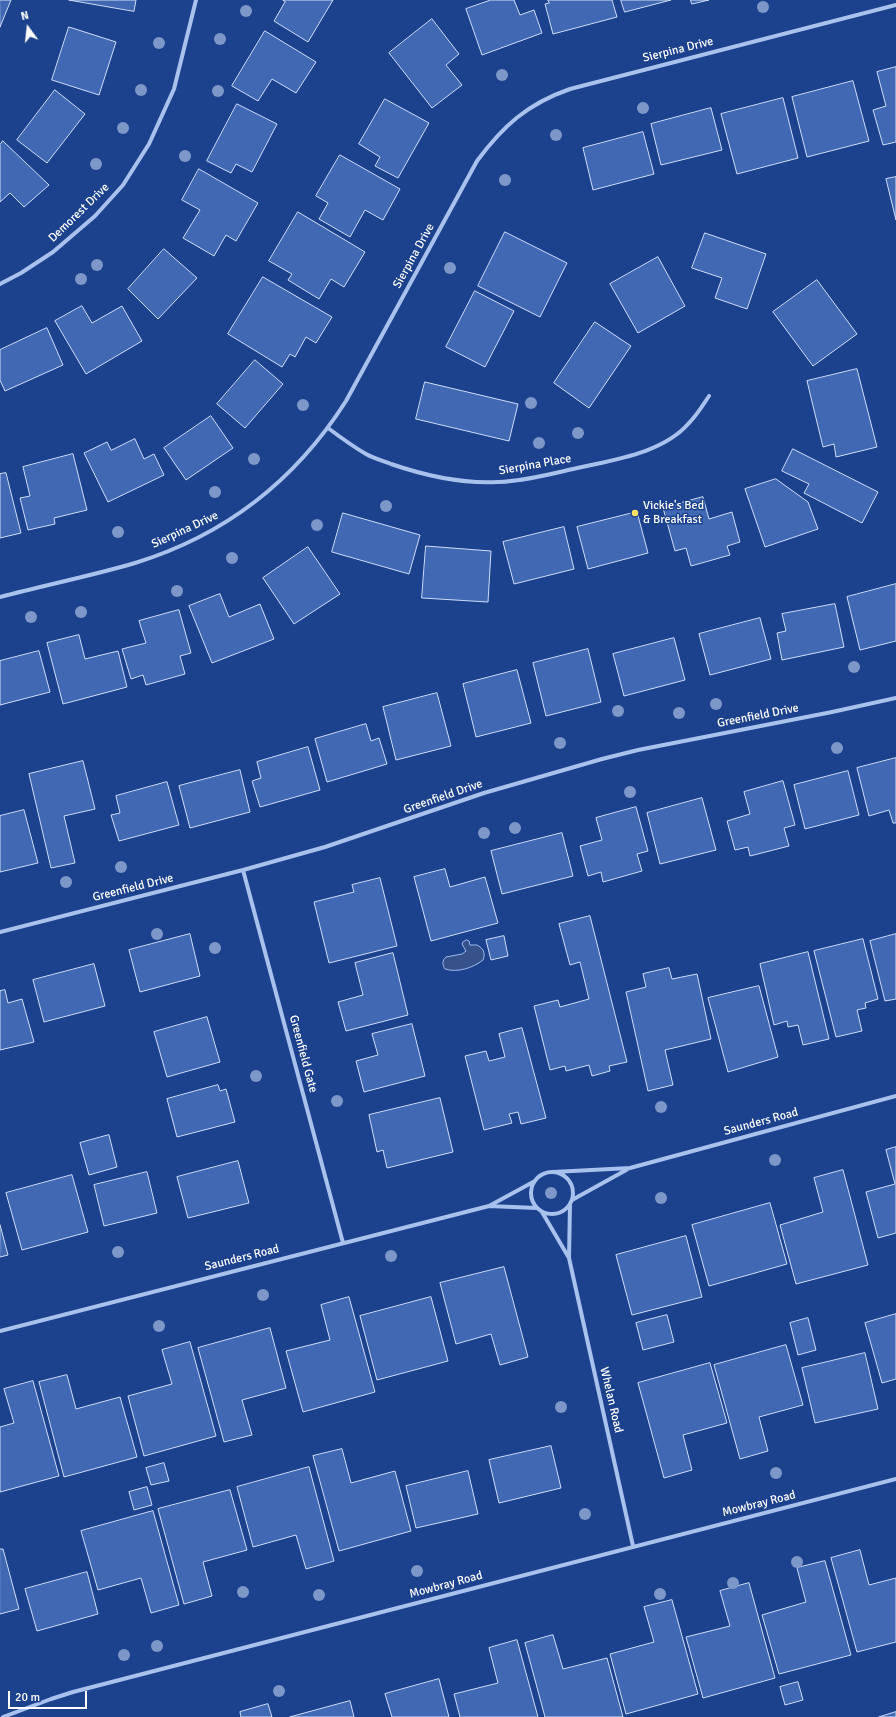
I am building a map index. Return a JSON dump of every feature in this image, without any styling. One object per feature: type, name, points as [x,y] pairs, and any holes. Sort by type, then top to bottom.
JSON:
[{"type":"street","name":"Demorest Drive","points":[[0,284],[21,273],[54,252],[95,216],[123,185],[149,144],[174,89],[196,0]]},
{"type":"street","name":"Sierpina Drive","points":[[0,596],[136,562],[177,547],[214,530],[257,501],[285,477],[328,428],[356,383],[477,161],[492,141],[519,115],[536,104],[570,89],[896,5]]},
{"type":"street","name":"Sierpina Place","points":[[328,428],[344,441],[367,455],[424,475],[476,483],[522,480],[625,457],[646,450],[668,440],[689,424],[709,396]]},
{"type":"street","name":"Greenfield Drive","points":[[0,932],[243,870],[324,847],[527,780],[602,759],[638,750],[818,715],[896,698]]},
{"type":"street","name":"Greenfield Gate","points":[[243,870],[343,1243]]},
{"type":"street","name":"Saunders Road","points":[[553,1172],[630,1168],[896,1096]]},
{"type":"street","name":"Saunders Road","points":[[572,1200],[630,1168]]},
{"type":"street","points":[[553,1172],[560,1173],[570,1182],[573,1188],[572,1200],[570,1205],[563,1212],[549,1214],[536,1208],[532,1202],[531,1195],[532,1187],[535,1181],[540,1176],[553,1172]]},
{"type":"street","name":"Saunders Road","points":[[0,1331],[489,1206],[535,1181]]},
{"type":"street","name":"Whelan Road","points":[[570,1205],[569,1258],[633,1546]]},
{"type":"street","name":"Saunders Road","points":[[489,1206],[536,1208]]},
{"type":"street","name":"Whelan Road","points":[[542,1212],[569,1258]]},
{"type":"street","name":"Mowbray Road","points":[[2,1717],[73,1692],[896,1479]]},
{"type":"water","points":[[467,940],[469,941],[470,945],[477,945],[482,949],[484,953],[483,960],[465,969],[445,969],[443,966],[443,961],[445,958],[462,954],[466,951],[462,944]]},
{"type":"building","points":[[0,0],[11,0],[0,27]]},
{"type":"building","points":[[69,0],[136,0],[134,11]]},
{"type":"building","points":[[283,0],[333,0],[308,42],[274,21],[285,2]]},
{"type":"building","points":[[491,0],[514,0],[520,15],[534,10],[542,33],[482,55],[466,9]]},
{"type":"building","points":[[548,0],[612,0],[617,17],[553,34],[545,4],[549,3]]},
{"type":"building","points":[[621,0],[671,0],[625,12]]},
{"type":"building","points":[[691,0],[709,0],[692,4]]},
{"type":"building","points":[[432,19],[459,54],[446,65],[462,85],[432,108],[389,53]]},
{"type":"building","points":[[69,27],[116,42],[99,95],[52,80]]},
{"type":"building","points":[[265,31],[316,62],[296,93],[272,79],[258,101],[232,86]]},
{"type":"building","points":[[896,67],[896,142],[883,145],[873,110],[886,106],[877,72]]},
{"type":"building","points":[[853,81],[869,141],[807,157],[792,97]]},
{"type":"building","points":[[55,90],[85,114],[47,163],[17,140]]},
{"type":"building","points":[[783,98],[798,158],[737,174],[721,114]]},
{"type":"building","points":[[385,99],[429,123],[398,178],[375,166],[380,157],[359,144]]},
{"type":"building","points":[[237,104],[277,124],[252,172],[236,164],[231,173],[207,161]]},
{"type":"building","points":[[711,108],[722,150],[661,165],[651,124]]},
{"type":"building","points":[[643,132],[654,174],[593,190],[583,148]]},
{"type":"building","points":[[3,141],[49,185],[24,207],[10,193],[0,202],[0,145]]},
{"type":"building","points":[[340,155],[400,189],[383,220],[365,210],[350,237],[319,219],[328,203],[316,196]]},
{"type":"building","points":[[199,169],[258,203],[236,241],[226,235],[214,256],[183,238],[200,210],[182,200]]},
{"type":"building","points":[[896,177],[896,220],[886,179]]},
{"type":"building","points":[[298,212],[365,252],[344,287],[331,279],[319,299],[288,280],[292,274],[269,261]]},
{"type":"building","points":[[505,232],[567,263],[540,317],[478,286]]},
{"type":"building","points":[[705,233],[766,254],[747,309],[715,298],[722,278],[692,268]]},
{"type":"building","points":[[164,249],[197,278],[158,319],[128,289]]},
{"type":"building","points":[[658,257],[685,306],[638,333],[610,284]]},
{"type":"building","points":[[263,277],[332,317],[316,343],[306,337],[295,357],[290,354],[282,367],[228,334]]},
{"type":"building","points":[[817,280],[857,334],[813,366],[773,312]]},
{"type":"building","points":[[475,291],[514,311],[485,367],[446,347]]},
{"type":"building","points":[[82,306],[92,323],[122,306],[142,341],[86,374],[55,321]]},
{"type":"building","points":[[595,322],[631,346],[589,408],[554,383]]},
{"type":"building","points":[[47,328],[63,365],[5,391],[0,380],[0,350]]},
{"type":"building","points":[[255,360],[283,384],[245,428],[217,404]]},
{"type":"building","points":[[857,369],[877,447],[836,457],[834,444],[823,447],[807,381]]},
{"type":"building","points":[[425,382],[518,404],[509,441],[416,419]]},
{"type":"building","points":[[211,416],[233,448],[186,480],[164,448]]},
{"type":"building","points":[[135,439],[144,459],[154,454],[164,475],[108,502],[84,453],[107,442],[111,450]]},
{"type":"building","points":[[793,449],[878,492],[862,523],[804,493],[809,484],[782,471]]},
{"type":"building","points":[[73,454],[87,510],[54,518],[55,524],[28,530],[20,498],[30,496],[23,467]]},
{"type":"building","points":[[6,473],[21,533],[0,538],[0,474]]},
{"type":"building","points":[[776,479],[808,502],[818,529],[765,547],[745,489]]},
{"type":"building","points":[[703,497],[709,519],[732,512],[740,542],[727,546],[730,555],[691,566],[686,548],[675,551],[663,508]]},
{"type":"building","points":[[637,512],[648,553],[588,569],[577,527]]},
{"type":"building","points":[[343,513],[420,535],[409,574],[332,552]]},
{"type":"building","points":[[564,527],[574,569],[514,584],[503,542]]},
{"type":"building","points":[[426,546],[491,551],[488,602],[422,598]]},
{"type":"building","points":[[308,547],[340,594],[294,624],[263,578]]},
{"type":"building","points":[[896,584],[896,641],[860,650],[847,597]]},
{"type":"building","points":[[220,594],[229,617],[260,604],[274,639],[212,663],[189,606]]},
{"type":"building","points":[[835,604],[844,647],[782,660],[777,633],[786,631],[782,614]]},
{"type":"building","points":[[179,610],[191,653],[180,656],[185,674],[146,685],[143,675],[131,679],[122,649],[146,643],[139,621]]},
{"type":"building","points":[[760,618],[771,659],[710,675],[699,634]]},
{"type":"building","points":[[79,635],[85,659],[118,651],[127,687],[63,704],[47,643]]},
{"type":"building","points":[[674,638],[685,680],[624,696],[613,654]]},
{"type":"building","points":[[588,649],[601,702],[546,716],[533,663]]},
{"type":"building","points":[[39,651],[50,692],[0,705],[0,661]]},
{"type":"building","points":[[517,670],[531,723],[476,737],[463,684]]},
{"type":"building","points":[[437,693],[451,746],[396,760],[383,707]]},
{"type":"building","points":[[366,724],[371,741],[379,738],[387,764],[327,782],[315,739]]},
{"type":"building","points":[[308,747],[320,790],[260,807],[252,781],[261,778],[257,762]]},
{"type":"building","points":[[896,758],[896,823],[893,823],[889,810],[869,816],[857,768]]},
{"type":"building","points":[[83,761],[95,809],[64,816],[75,863],[51,868],[29,774]]},
{"type":"building","points":[[240,770],[250,812],[190,828],[179,786]]},
{"type":"building","points":[[848,771],[859,815],[805,829],[794,785]]},
{"type":"building","points":[[783,781],[795,825],[784,828],[789,846],[750,856],[748,847],[735,850],[727,821],[750,814],[744,792]]},
{"type":"building","points":[[167,782],[179,825],[119,841],[111,815],[120,813],[116,796]]},
{"type":"building","points":[[702,798],[716,850],[660,864],[647,813]]},
{"type":"building","points":[[636,807],[648,851],[637,854],[642,871],[603,882],[601,872],[588,876],[580,846],[602,840],[596,818]]},
{"type":"building","points":[[24,810],[38,863],[0,872],[0,816]]},
{"type":"building","points":[[562,833],[573,876],[502,894],[491,851]]},
{"type":"building","points":[[445,869],[450,887],[485,877],[498,923],[431,941],[414,877]]},
{"type":"building","points":[[380,878],[397,946],[329,963],[314,902],[354,892],[352,885]]},
{"type":"building","points":[[590,916],[627,1062],[609,1066],[610,1071],[592,1076],[589,1065],[566,1071],[565,1066],[550,1070],[534,1006],[558,1000],[560,1007],[589,999],[580,962],[570,965],[559,924]]},
{"type":"building","points":[[190,934],[200,976],[140,992],[129,950]]},
{"type":"building","points":[[896,934],[896,999],[885,1001],[870,941]]},
{"type":"building","points":[[504,936],[508,956],[491,960],[486,940]]},
{"type":"building","points":[[863,939],[878,999],[865,1003],[866,1008],[857,1010],[862,1031],[836,1037],[814,951]]},
{"type":"building","points":[[808,952],[829,1039],[803,1045],[798,1025],[788,1027],[787,1021],[774,1025],[760,964]]},
{"type":"building","points":[[393,953],[408,1015],[346,1031],[338,1002],[363,995],[355,963]]},
{"type":"building","points":[[94,964],[105,1006],[44,1022],[33,980]]},
{"type":"building","points":[[669,968],[672,979],[697,974],[711,1039],[665,1050],[673,1085],[648,1091],[626,992],[646,987],[643,974]]},
{"type":"building","points":[[759,986],[778,1057],[728,1072],[708,998]]},
{"type":"building","points":[[5,990],[8,1003],[22,999],[34,1042],[0,1050],[0,991]]},
{"type":"building","points":[[207,1017],[220,1062],[167,1077],[154,1032]]},
{"type":"building","points":[[412,1024],[425,1076],[364,1092],[356,1061],[378,1055],[372,1034]]},
{"type":"building","points":[[522,1028],[546,1118],[521,1124],[518,1112],[509,1114],[512,1123],[484,1130],[465,1056],[486,1051],[489,1061],[505,1057],[499,1034]]},
{"type":"building","points":[[218,1085],[220,1091],[226,1089],[235,1122],[177,1137],[167,1099]]},
{"type":"building","points":[[440,1098],[453,1152],[387,1168],[383,1150],[377,1152],[369,1115]]},
{"type":"building","points":[[109,1135],[117,1167],[89,1175],[80,1143]]},
{"type":"building","points":[[896,1147],[896,1233],[878,1238],[866,1192],[895,1184],[886,1150]]},
{"type":"building","points":[[238,1161],[249,1203],[188,1218],[177,1177]]},
{"type":"building","points":[[843,1170],[868,1265],[796,1284],[780,1225],[823,1212],[814,1178]]},
{"type":"building","points":[[147,1172],[157,1213],[104,1226],[94,1185]]},
{"type":"building","points":[[72,1175],[88,1232],[22,1250],[6,1193]]},
{"type":"building","points":[[770,1203],[787,1264],[709,1286],[692,1225]]},
{"type":"building","points":[[0,1225],[8,1255],[0,1257]]},
{"type":"building","points":[[686,1236],[702,1297],[632,1315],[616,1255]]},
{"type":"building","points":[[504,1267],[528,1357],[500,1365],[491,1334],[456,1344],[440,1283]]},
{"type":"building","points":[[349,1297],[375,1392],[303,1412],[286,1351],[330,1340],[321,1305]]},
{"type":"building","points":[[431,1297],[448,1361],[377,1380],[360,1316]]},
{"type":"building","points":[[896,1314],[896,1379],[882,1383],[865,1323]]},
{"type":"building","points":[[667,1315],[674,1342],[643,1350],[636,1323]]},
{"type":"building","points":[[808,1318],[816,1350],[798,1355],[790,1323]]},
{"type":"building","points":[[270,1328],[286,1388],[242,1400],[252,1435],[224,1442],[198,1348]]},
{"type":"building","points":[[190,1342],[216,1436],[144,1456],[128,1396],[172,1384],[162,1350]]},
{"type":"building","points":[[786,1345],[803,1405],[759,1417],[768,1451],[740,1459],[714,1365]]},
{"type":"building","points":[[865,1353],[878,1409],[815,1423],[802,1368]]},
{"type":"building","points":[[710,1363],[727,1423],[683,1435],[692,1470],[664,1478],[638,1383]]},
{"type":"building","points":[[67,1375],[76,1409],[120,1397],[137,1457],[64,1477],[39,1382]]},
{"type":"building","points":[[33,1381],[59,1476],[0,1492],[0,1427],[14,1423],[4,1389]]},
{"type":"building","points":[[551,1446],[561,1488],[499,1503],[489,1460]]},
{"type":"building","points":[[342,1449],[351,1483],[395,1471],[411,1531],[339,1551],[313,1456]]},
{"type":"building","points":[[164,1463],[169,1481],[151,1485],[146,1468]]},
{"type":"building","points":[[309,1467],[334,1561],[306,1569],[296,1535],[253,1547],[237,1487]]},
{"type":"building","points":[[468,1471],[478,1514],[416,1528],[406,1486]]},
{"type":"building","points":[[147,1487],[152,1505],[134,1510],[129,1492]]},
{"type":"building","points":[[230,1490],[247,1550],[203,1562],[212,1596],[184,1604],[158,1509]]},
{"type":"building","points":[[153,1511],[179,1605],[151,1613],[141,1578],[98,1590],[81,1531]]},
{"type":"building","points":[[0,1549],[3,1549],[19,1609],[0,1614]]},
{"type":"building","points":[[860,1550],[869,1585],[896,1578],[896,1642],[857,1652],[831,1558]]},
{"type":"building","points":[[825,1561],[851,1655],[779,1674],[762,1615],[806,1602],[797,1568]]},
{"type":"building","points":[[87,1572],[98,1614],[37,1631],[25,1589]]},
{"type":"building","points":[[749,1583],[775,1678],[703,1698],[686,1637],[730,1626],[720,1591]]},
{"type":"building","points":[[672,1600],[698,1694],[626,1714],[610,1654],[654,1642],[644,1607]]},
{"type":"building","points":[[553,1635],[563,1669],[607,1658],[623,1717],[545,1717],[525,1643]]},
{"type":"building","points":[[517,1640],[538,1717],[460,1717],[454,1694],[498,1683],[489,1648]]},
{"type":"building","points":[[439,1679],[449,1717],[392,1717],[385,1694]]},
{"type":"building","points":[[798,1682],[803,1700],[785,1705],[780,1687]]},
{"type":"building","points":[[350,1701],[354,1717],[290,1717]]},
{"type":"building","points":[[268,1704],[272,1717],[241,1717],[240,1712]]},
{"type":"building","points":[[896,1712],[896,1717],[879,1717]]},
{"type":"place","name":"Vickie's Bed & Breakfast","points":[[635,513]]}]
